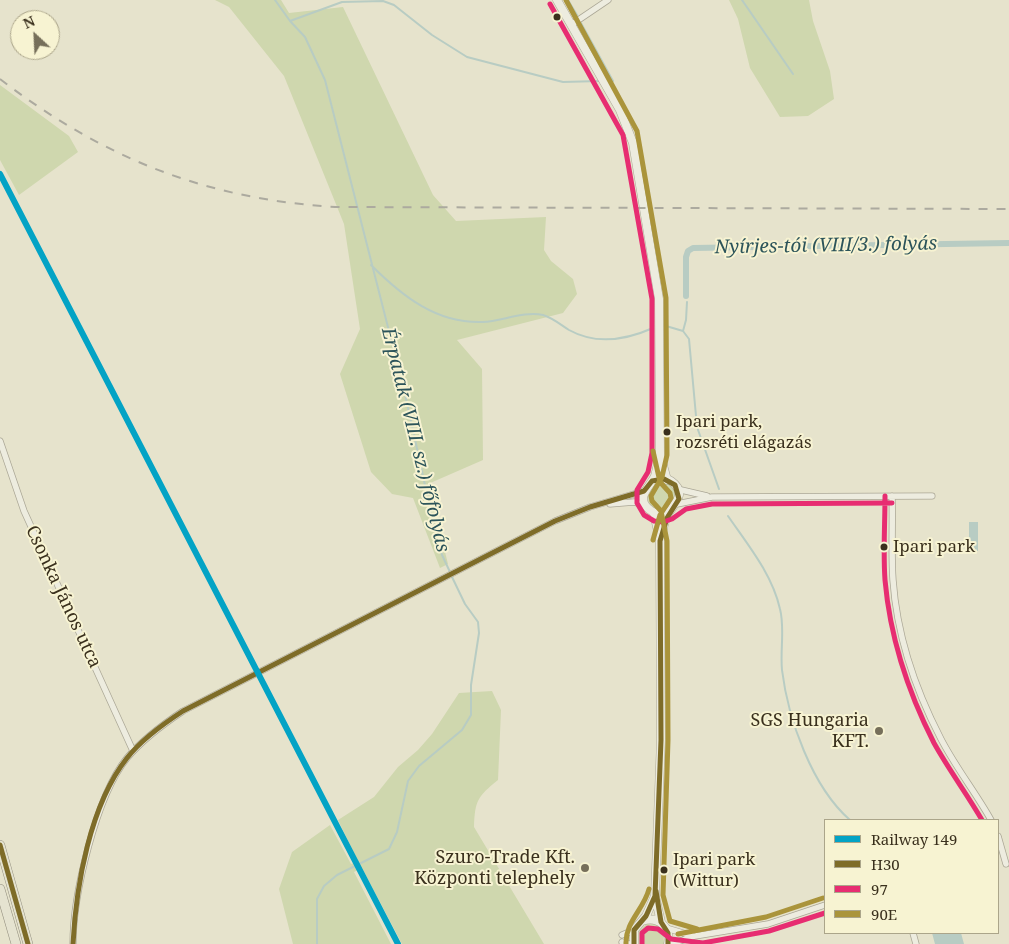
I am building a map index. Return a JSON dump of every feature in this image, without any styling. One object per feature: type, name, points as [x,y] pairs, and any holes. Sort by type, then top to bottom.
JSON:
[{"type":"main road","points":[[0,845],[28,944]]},
{"type":"main road","points":[[0,889],[16,944]]},
{"type":"street","points":[[557,0],[623,117],[633,143],[659,300],[660,454],[667,480]]},
{"type":"street","points":[[571,25],[608,0]]},
{"type":"street","name":"Csonka János utca","points":[[0,441],[24,511],[133,751]]},
{"type":"street","points":[[73,944],[79,896],[93,836],[107,792],[133,751],[154,732],[183,711],[555,521],[596,505],[644,491],[652,481],[660,454]]},
{"type":"street","points":[[652,481],[660,478],[667,480],[677,489],[712,497]]},
{"type":"street","points":[[677,489],[677,504]]},
{"type":"street","points":[[644,491],[645,505]]},
{"type":"street","points":[[892,496],[893,580],[901,635],[907,658],[923,703],[942,741],[991,819]]},
{"type":"street","points":[[660,542],[669,512],[677,504],[712,497],[932,496]]},
{"type":"street","points":[[596,505],[634,502],[645,505],[654,513],[660,542],[661,740],[655,896],[668,944]]},
{"type":"street","points":[[654,513],[669,512]]},
{"type":"street","points":[[999,839],[1008,864]]},
{"type":"street","points":[[629,944],[622,938],[642,922],[655,896]]},
{"type":"street","points":[[671,944],[695,936],[768,924],[824,905]]},
{"type":"street","points":[[642,922],[652,919],[695,936]]},
{"type":"street","points":[[634,930],[634,944]]},
{"type":"green space","points":[[215,0],[281,0],[289,13],[343,7],[433,195],[456,221],[546,217],[544,250],[551,261],[573,279],[577,294],[563,313],[457,340],[482,369],[483,460],[428,484],[448,564],[440,568],[413,498],[392,494],[371,472],[340,374],[360,329],[344,224],[284,76],[229,7]]},
{"type":"green space","points":[[729,0],[809,0],[813,21],[830,71],[834,99],[808,116],[780,117],[750,68],[738,19]]},
{"type":"green space","points":[[0,85],[69,136],[78,152],[19,195],[0,160]]},
{"type":"green space","points":[[661,482],[671,486],[675,496],[671,506],[661,510],[651,506],[647,496],[651,486]]},
{"type":"green space","points":[[492,691],[501,710],[498,780],[478,800],[474,827],[544,944],[402,944],[362,868],[354,872],[391,944],[293,944],[279,889],[292,852],[330,825],[351,864],[358,861],[338,820],[374,797],[398,767],[418,750],[432,734],[459,693]]},
{"type":"green space","points":[[647,923],[654,923],[663,929],[664,944],[639,944],[639,931]]},
{"type":"shaded area","points":[[969,522],[978,522],[978,551],[969,551]]},
{"type":"shaded area","points":[[932,934],[961,934],[964,944],[935,944]]},
{"type":"waterway","name":"Érpatak (VIII. sz.) főfolyás","points":[[275,0],[290,21],[305,37],[325,80],[405,394],[435,531],[442,555],[450,572]]},
{"type":"waterway","points":[[568,0],[577,15]]},
{"type":"waterway","points":[[742,0],[793,74]]},
{"type":"waterway","points":[[290,21],[342,2],[383,1],[394,5],[432,35],[467,57],[563,82],[600,81]]},
{"type":"waterway","points":[[581,23],[613,81],[609,81]]},
{"type":"waterway","name":"Nyírjes-tói (VIII/3.) folyás","points":[[686,296],[686,257],[688,251],[693,248],[1009,243]]},
{"type":"waterway","points":[[371,265],[395,287],[421,306],[450,318],[483,322],[536,314],[550,318],[579,335],[600,339],[622,338],[653,328]]},
{"type":"waterway","name":"Nyírjes-tói (VIII/3.) folyás","points":[[683,331],[687,302]]},
{"type":"waterway","points":[[666,326],[683,331],[689,339],[697,427],[719,489]]},
{"type":"waterway","points":[[728,516],[758,560],[776,596],[781,616],[782,670],[785,689],[804,751],[824,790],[849,819]]},
{"type":"waterway","name":"Érpatak (VIII. sz.) főfolyás","points":[[317,944],[317,899],[324,886],[337,875],[389,849],[397,832],[408,781],[419,766],[462,730],[471,715],[471,685],[479,633],[478,622],[465,604],[452,577]]},
{"type":"railway","points":[[0,79],[39,107],[78,131],[117,152],[157,170],[199,184],[242,195],[288,202],[335,207],[1009,209]]},
{"type":"rail line","name":"149","points":[[0,174],[398,944]]},
{"type":"transit line","name":"90E","points":[[566,0],[637,131],[666,298],[667,455],[662,477],[651,496],[652,501],[661,511],[667,541],[668,740],[663,895],[670,921],[697,929]]},
{"type":"transit line","name":"97","points":[[550,4],[623,135],[652,299],[652,453],[648,472],[637,490],[637,503],[644,515],[654,521],[663,522],[672,519],[686,509],[712,504],[892,503]]},
{"type":"transit line","name":"90E","points":[[653,451],[660,482],[670,493],[671,498],[660,515],[653,540]]},
{"type":"transit line","name":"H30","points":[[73,944],[77,897],[87,846],[94,822],[114,777],[139,744],[153,732],[183,711],[555,521],[590,507],[644,491],[652,481],[664,479],[675,485],[679,499],[667,518],[660,541],[661,740],[655,896],[646,916],[634,930],[634,944]]},
{"type":"transit line","name":"97","points":[[885,496],[884,548],[887,601],[902,664],[916,704],[934,743],[981,819]]},
{"type":"transit line","name":"H30","points":[[0,845],[28,944]]},
{"type":"transit line","name":"90E","points":[[626,944],[628,929],[649,889]]},
{"type":"transit line","name":"H30","points":[[656,891],[661,922],[668,933],[668,944]]},
{"type":"transit line","name":"90E","points":[[678,934],[766,917],[823,898]]},
{"type":"transit line","name":"97","points":[[642,944],[642,933],[648,928],[658,929],[671,939],[703,943],[769,931],[824,913]]},
{"type":"place","name":"Ipari park, rozsréti elágazás","points":[[667,432]]},
{"type":"place","name":"Ipari park","points":[[884,547]]},
{"type":"place","name":"SGS Hungaria KFT.","points":[[879,731]]},
{"type":"place","name":"Szuro-Trade Kft. Központi telephely","points":[[585,868]]},
{"type":"place","name":"Ipari park (Wittur)","points":[[664,870]]}]
